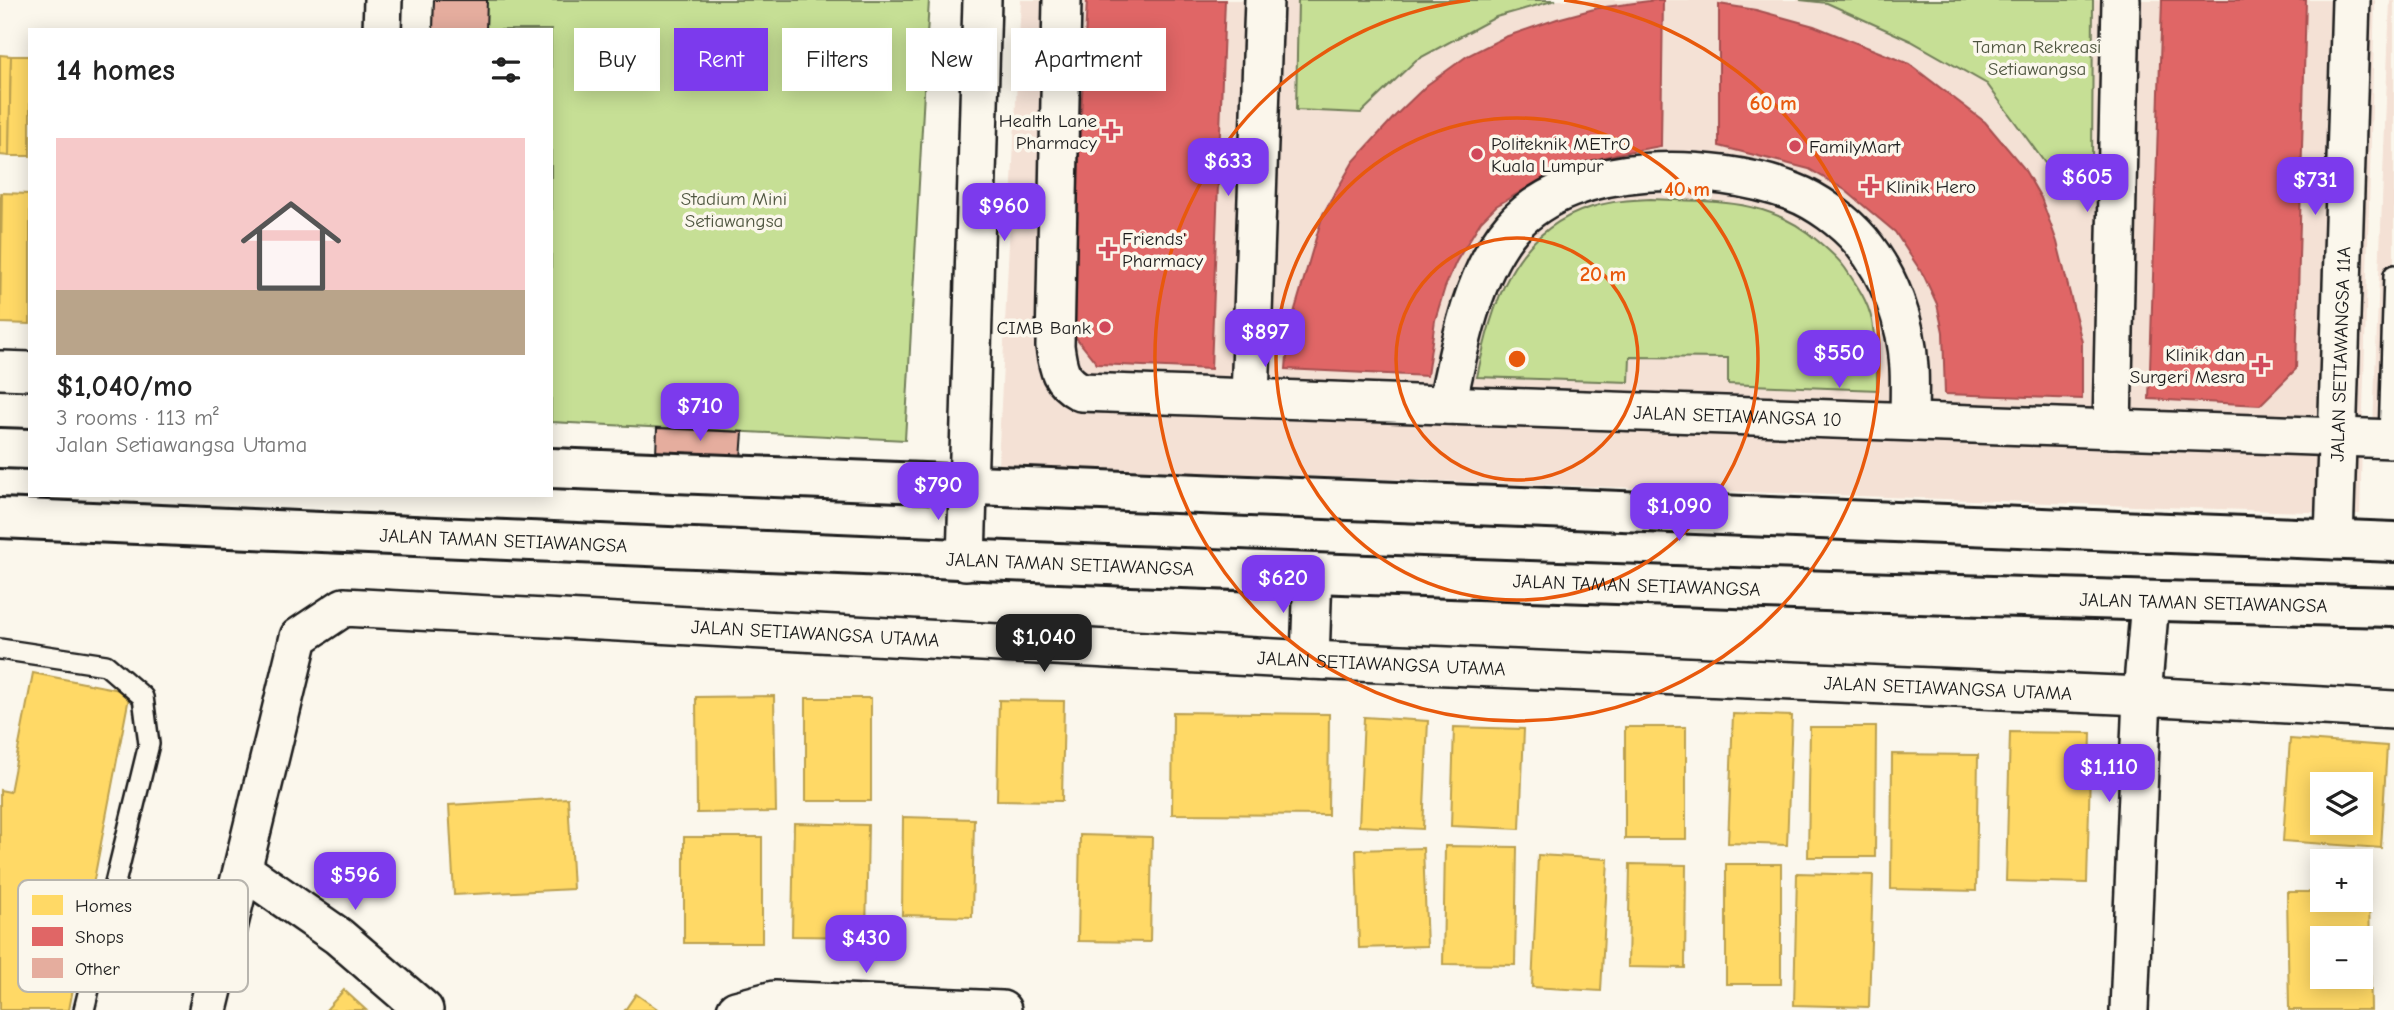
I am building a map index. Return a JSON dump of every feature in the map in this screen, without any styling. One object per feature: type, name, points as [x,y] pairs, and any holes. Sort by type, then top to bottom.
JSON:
[{"type":"main road","points":[[0,448],[28,449]]},
{"type":"main road","points":[[553,468],[2394,542]]},
{"type":"main road","name":"JALAN TAMAN SETIAWANGSA","points":[[0,518],[967,561],[2394,607]]},
{"type":"street","points":[[382,28],[383,0]]},
{"type":"street","points":[[967,561],[982,0]]},
{"type":"street","name":"JALAN SETIAWANGSA 10","points":[[1062,0],[1055,346],[1057,364],[1066,384],[1081,392],[2391,439]]},
{"type":"street","points":[[1250,398],[1264,0]]},
{"type":"street","points":[[2112,429],[2120,0]]},
{"type":"street","name":"JALAN SETIAWANGSA 11A","points":[[2334,540],[2351,0]]},
{"type":"street","points":[[1447,404],[1480,279],[1496,248],[1513,226],[1532,208],[1571,186],[1608,176],[1685,172],[1727,176],[1795,192],[1830,213],[1860,240],[1880,270],[1898,306],[1909,368],[1909,421]]},
{"type":"street","points":[[0,370],[28,372]]},
{"type":"street","points":[[1310,660],[1313,573]]},
{"type":"street","points":[[2129,1010],[2142,696],[2150,601]]},
{"type":"street","name":"JALAN SETIAWANGSA UTAMA","points":[[240,880],[299,637],[344,607],[1310,660],[2142,696],[2394,710]]},
{"type":"street","points":[[243,870],[338,936],[424,1010]]},
{"type":"street","name":"JALAN SETIAWANGSA UTAMA","points":[[208,1010],[212,992]]},
{"type":"street","points":[[736,1010],[774,1000],[1002,1010]]},
{"type":"lane","points":[[2391,439],[2394,275]]},
{"type":"lane","points":[[0,649],[106,665],[143,697],[149,744],[116,880]]},
{"type":"lane","points":[[84,1010],[88,992]]},
{"type":"shaded area","points":[[1021,0],[2375,0],[2360,514],[998,465],[1016,91],[1166,91],[1166,28],[1020,28]]},
{"type":"shaded area","points":[[2390,0],[2394,0],[2394,428],[2373,427]]},
{"type":"green space","name":"Stadium Mini Setiawangsa","points":[[434,0],[929,0],[927,28],[906,28],[906,91],[924,91],[905,440],[553,422],[553,28],[433,28]]},
{"type":"green space","points":[[1298,0],[1556,0],[1496,17],[1416,60],[1361,113],[1296,110]]},
{"type":"green space","name":"Taman Rekreasi Setiawangsa","points":[[1800,0],[2093,0],[2092,166],[2045,163],[1987,84],[1911,41],[1827,3]]},
{"type":"green space","points":[[1651,199],[1718,202],[1760,209],[1800,227],[1819,242],[1842,264],[1868,307],[1873,329],[1878,390],[1728,384],[1728,358],[1630,357],[1629,382],[1477,377],[1499,298],[1524,252],[1542,234],[1565,218],[1614,202]]},
{"type":"building: Homes","points":[[0,55],[11,56],[9,156],[0,155]]},
{"type":"building: Homes","points":[[11,56],[28,56],[28,156],[9,156]]},
{"type":"building: Homes","points":[[0,193],[2,193],[0,305]]},
{"type":"building: Homes","points":[[2,193],[28,194],[28,324],[0,323]]},
{"type":"building: Homes","points":[[33,673],[130,692],[94,880],[18,880],[18,992],[72,992],[69,1010],[0,1010],[0,790],[10,792]]},
{"type":"building: Homes","points":[[774,696],[776,812],[697,813],[696,697]]},
{"type":"building: Homes","points":[[806,698],[871,698],[871,801],[806,801]]},
{"type":"building: Homes","points":[[999,700],[1064,701],[1062,801],[997,800]]},
{"type":"building: Homes","points":[[1173,712],[1329,714],[1328,815],[1172,814]]},
{"type":"building: Homes","points":[[1733,714],[1792,716],[1787,845],[1728,843]]},
{"type":"building: Homes","points":[[1364,717],[1428,721],[1423,829],[1359,826]]},
{"type":"building: Homes","points":[[1454,727],[1524,729],[1520,829],[1451,826]]},
{"type":"building: Homes","points":[[1625,727],[1686,727],[1686,839],[1625,839]]},
{"type":"building: Homes","points":[[1810,727],[1876,727],[1875,857],[1808,857]]},
{"type":"building: Homes","points":[[2010,732],[2091,733],[2087,883],[2006,881]]},
{"type":"building: Homes","points":[[2290,739],[2387,746],[2381,848],[2283,841]]},
{"type":"building: Homes","points":[[1892,754],[1978,755],[1976,891],[1891,889]]},
{"type":"building: Homes","points":[[568,798],[573,889],[454,895],[449,805]]},
{"type":"building: Homes","points":[[903,817],[974,819],[972,917],[902,915]]},
{"type":"building: Homes","points":[[794,823],[868,825],[866,937],[792,936]]},
{"type":"building: Homes","points":[[1080,835],[1152,837],[1150,942],[1078,941]]},
{"type":"building: Homes","points":[[684,837],[762,837],[762,943],[684,943]]},
{"type":"building: Homes","points":[[1445,846],[1517,847],[1515,965],[1443,964]]},
{"type":"building: Homes","points":[[1423,848],[1427,946],[1359,948],[1356,850]]},
{"type":"building: Homes","points":[[1538,855],[1608,859],[1601,991],[1532,987]]},
{"type":"building: Homes","points":[[1630,864],[1686,865],[1685,968],[1628,967]]},
{"type":"building: Homes","points":[[1726,864],[1781,864],[1781,984],[1726,984]]},
{"type":"building: Homes","points":[[1797,873],[1873,875],[1869,1007],[1794,1005]]},
{"type":"building: Homes","points":[[2287,892],[2310,892],[2310,912],[2369,912],[2370,926],[2310,926],[2310,989],[2371,989],[2371,1010],[2289,1010]]},
{"type":"building: Homes","points":[[344,990],[366,1010],[326,1010]]},
{"type":"building: Homes","points":[[636,994],[659,1010],[625,1010]]},
{"type":"building: Shops","points":[[1087,0],[1225,0],[1211,369],[1097,364],[1070,330],[1082,91],[1166,91],[1166,28],[1086,28]]},
{"type":"building: Shops","points":[[1663,0],[1661,146],[1616,154],[1556,171],[1496,206],[1481,221],[1456,262],[1445,287],[1435,320],[1427,376],[1286,369],[1289,330],[1323,214],[1353,162],[1395,116],[1427,85],[1467,56],[1505,37],[1598,8]]},
{"type":"building: Shops","points":[[2162,0],[2306,0],[2296,369],[2260,405],[2149,399]]},
{"type":"building: Shops","points":[[1719,4],[1756,10],[1814,26],[1909,64],[1985,122],[2023,167],[2041,198],[2057,242],[2082,342],[2082,399],[1945,394],[1943,332],[1937,304],[1924,276],[1895,232],[1845,190],[1809,169],[1719,146]]},
{"type":"building: Other","points":[[434,0],[487,0],[486,28],[433,28]]},
{"type":"building: Other","points":[[657,428],[743,432],[741,459],[656,454]]},
{"type":"place","name":"Health Lane Pharmacy","points":[[1111,131]]},
{"type":"place","name":"FamilyMart","points":[[1795,146]]},
{"type":"place","name":"Politeknik METrO Kuala Lumpur","points":[[1477,154]]},
{"type":"place","name":"Klinik Hero","points":[[1870,186]]},
{"type":"place","name":"Friends' Pharmacy","points":[[1108,249]]},
{"type":"place","name":"CIMB Bank","points":[[1105,327]]},
{"type":"place","name":"Klinik dan Surgeri Mesra","points":[[2261,365]]}]
